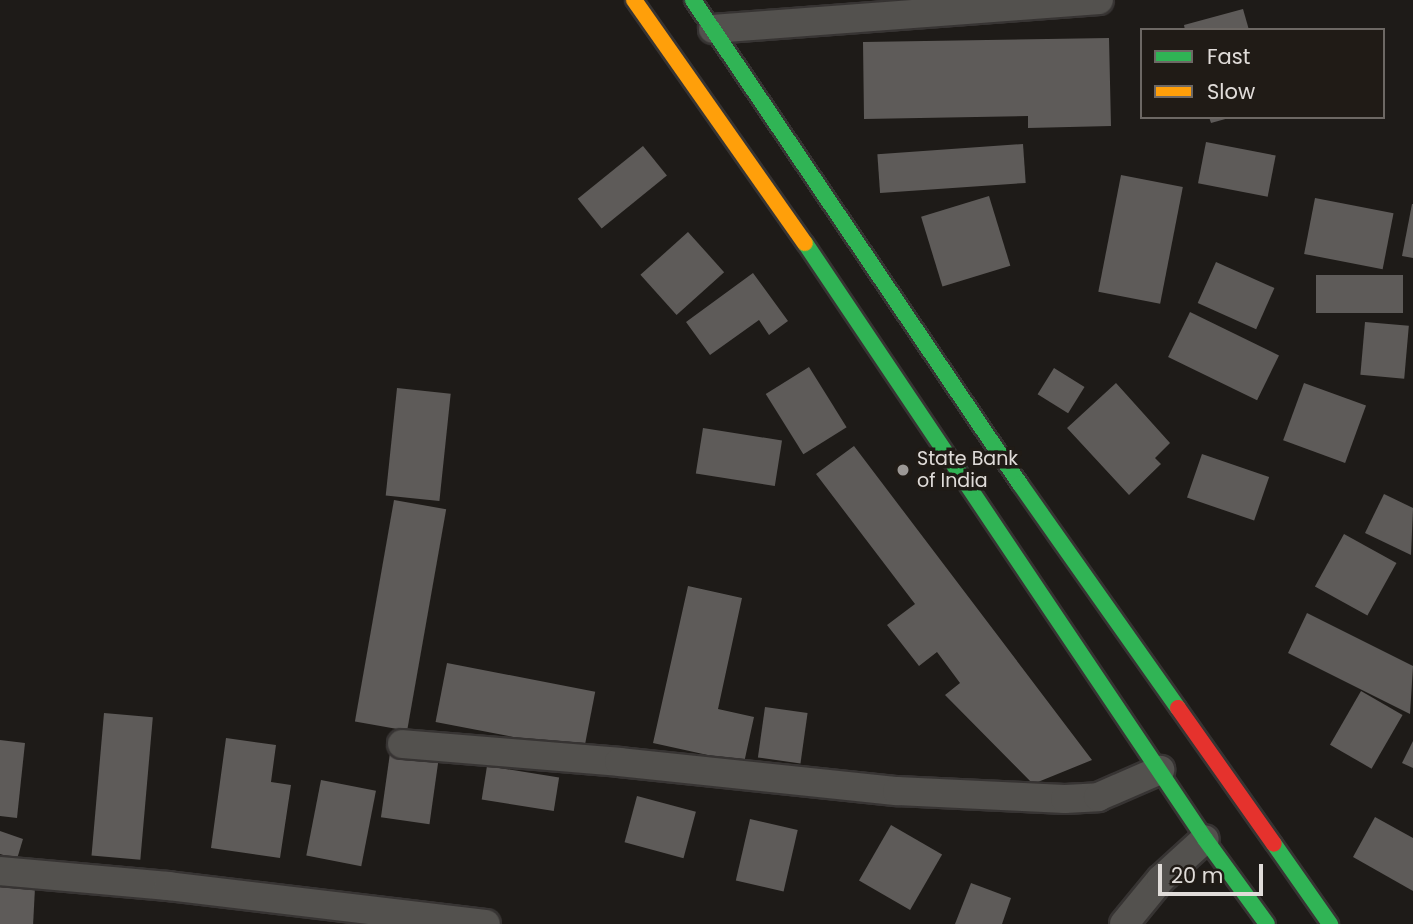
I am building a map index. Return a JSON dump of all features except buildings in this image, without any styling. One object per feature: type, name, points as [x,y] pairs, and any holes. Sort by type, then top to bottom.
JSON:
[{"type":"street","points":[[634,0],[993,500],[1160,770],[1205,839],[1267,924]]},
{"type":"street","points":[[693,0],[1020,484],[1330,924]]},
{"type":"street","points":[[713,29],[1099,0]]},
{"type":"street","points":[[993,500],[1020,484]]},
{"type":"street","points":[[402,744],[619,762],[897,791],[1065,799],[1098,797],[1160,770]]},
{"type":"street","points":[[1124,924],[1161,879],[1205,839]]},
{"type":"street","points":[[0,871],[168,886],[486,924]]},
{"type":"traffic: fast","points":[[693,0],[1020,484],[1178,708]]},
{"type":"traffic: fast","points":[[805,243],[1205,839],[1267,924]]},
{"type":"traffic: fast","points":[[1274,844],[1330,924]]},
{"type":"traffic: slow","points":[[634,0],[805,243]]},
{"type":"traffic: jam","points":[[1178,708],[1274,844]]},
{"type":"place","name":"State Bank of India","points":[[903,470]]}]
